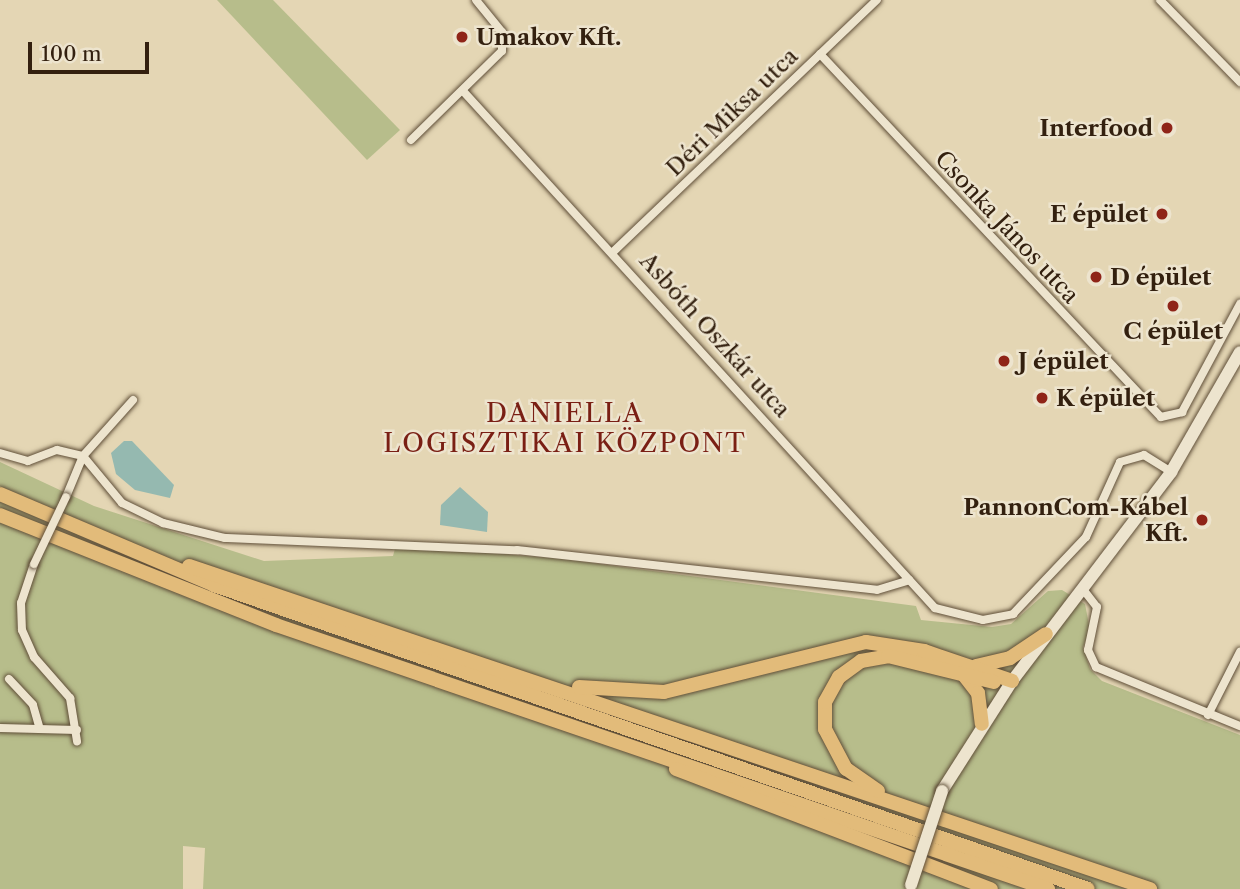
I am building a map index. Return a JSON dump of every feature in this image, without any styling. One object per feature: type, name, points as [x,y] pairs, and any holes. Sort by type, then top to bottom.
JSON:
[{"type":"highway","points":[[0,494],[71,529],[318,623],[1088,889]]},
{"type":"highway","points":[[0,514],[202,598],[1048,889]]},
{"type":"highway","points":[[71,529],[528,676],[1150,889]]},
{"type":"highway","points":[[528,676],[608,692],[664,692],[866,642],[904,646],[967,670],[1010,657],[1046,634]]},
{"type":"highway","points":[[909,807],[858,779],[837,757],[823,716],[830,690],[861,662],[888,656],[1012,681]]},
{"type":"highway","points":[[967,670],[978,694],[982,724]]},
{"type":"highway","points":[[634,748],[798,820],[984,887]]},
{"type":"main road","points":[[910,887],[942,791],[982,724],[1046,634],[1171,472],[1240,352]]},
{"type":"street","points":[[411,140],[463,91],[504,44],[500,27],[476,0]]},
{"type":"street","name":"Déri Miksa utca","points":[[613,252],[877,0]]},
{"type":"street","points":[[1160,0],[1240,82]]},
{"type":"street","name":"Csonka János utca","points":[[820,54],[1161,417],[1171,418],[1182,412],[1240,304]]},
{"type":"street","name":"Asbóth Oszkár utca","points":[[463,91],[613,252],[935,608],[983,620],[1013,614],[1086,537],[1121,462],[1144,455],[1171,472]]},
{"type":"street","points":[[77,741],[70,698],[34,657],[22,630],[21,603],[34,564],[83,456],[133,400]]},
{"type":"street","points":[[0,453],[20,460],[57,450],[83,456],[122,503],[163,523],[225,538],[517,550],[877,590],[909,580]]},
{"type":"street","points":[[1082,589],[1097,607],[1088,649],[1096,667],[1240,726]]},
{"type":"street","points":[[1208,715],[1240,652]]},
{"type":"street","points":[[9,679],[33,705],[40,729]]},
{"type":"street","points":[[0,728],[77,730]]},
{"type":"green space","points":[[217,0],[273,0],[400,130],[367,160]]},
{"type":"green space","points":[[0,462],[94,506],[264,561],[393,556],[396,545],[562,559],[916,606],[921,620],[992,627],[1011,624],[1048,591],[1062,590],[1085,604],[1090,630],[1083,647],[1090,669],[1102,681],[1240,735],[1240,889],[203,889],[205,848],[183,846],[183,889],[0,889]]},
{"type":"water","points":[[124,441],[132,441],[174,485],[170,498],[135,490],[116,474],[111,453]]},
{"type":"water","points":[[460,487],[488,512],[487,532],[440,525],[441,505]]},
{"type":"place","name":"Umakov Kft.","points":[[462,37]]},
{"type":"place","name":"Interfood","points":[[1167,128]]},
{"type":"place","name":"E épület","points":[[1162,214]]},
{"type":"place","name":"D épület","points":[[1096,277]]},
{"type":"place","name":"C épület","points":[[1173,306]]},
{"type":"place","name":"J épület","points":[[1004,361]]},
{"type":"place","name":"K épület","points":[[1042,398]]},
{"type":"place","name":"PannonCom-Kábel Kft.","points":[[1202,520]]},
{"type":"district","name":"DANIELLA LOGISZTIKAI KÖZPONT","points":[[565,429]]}]
